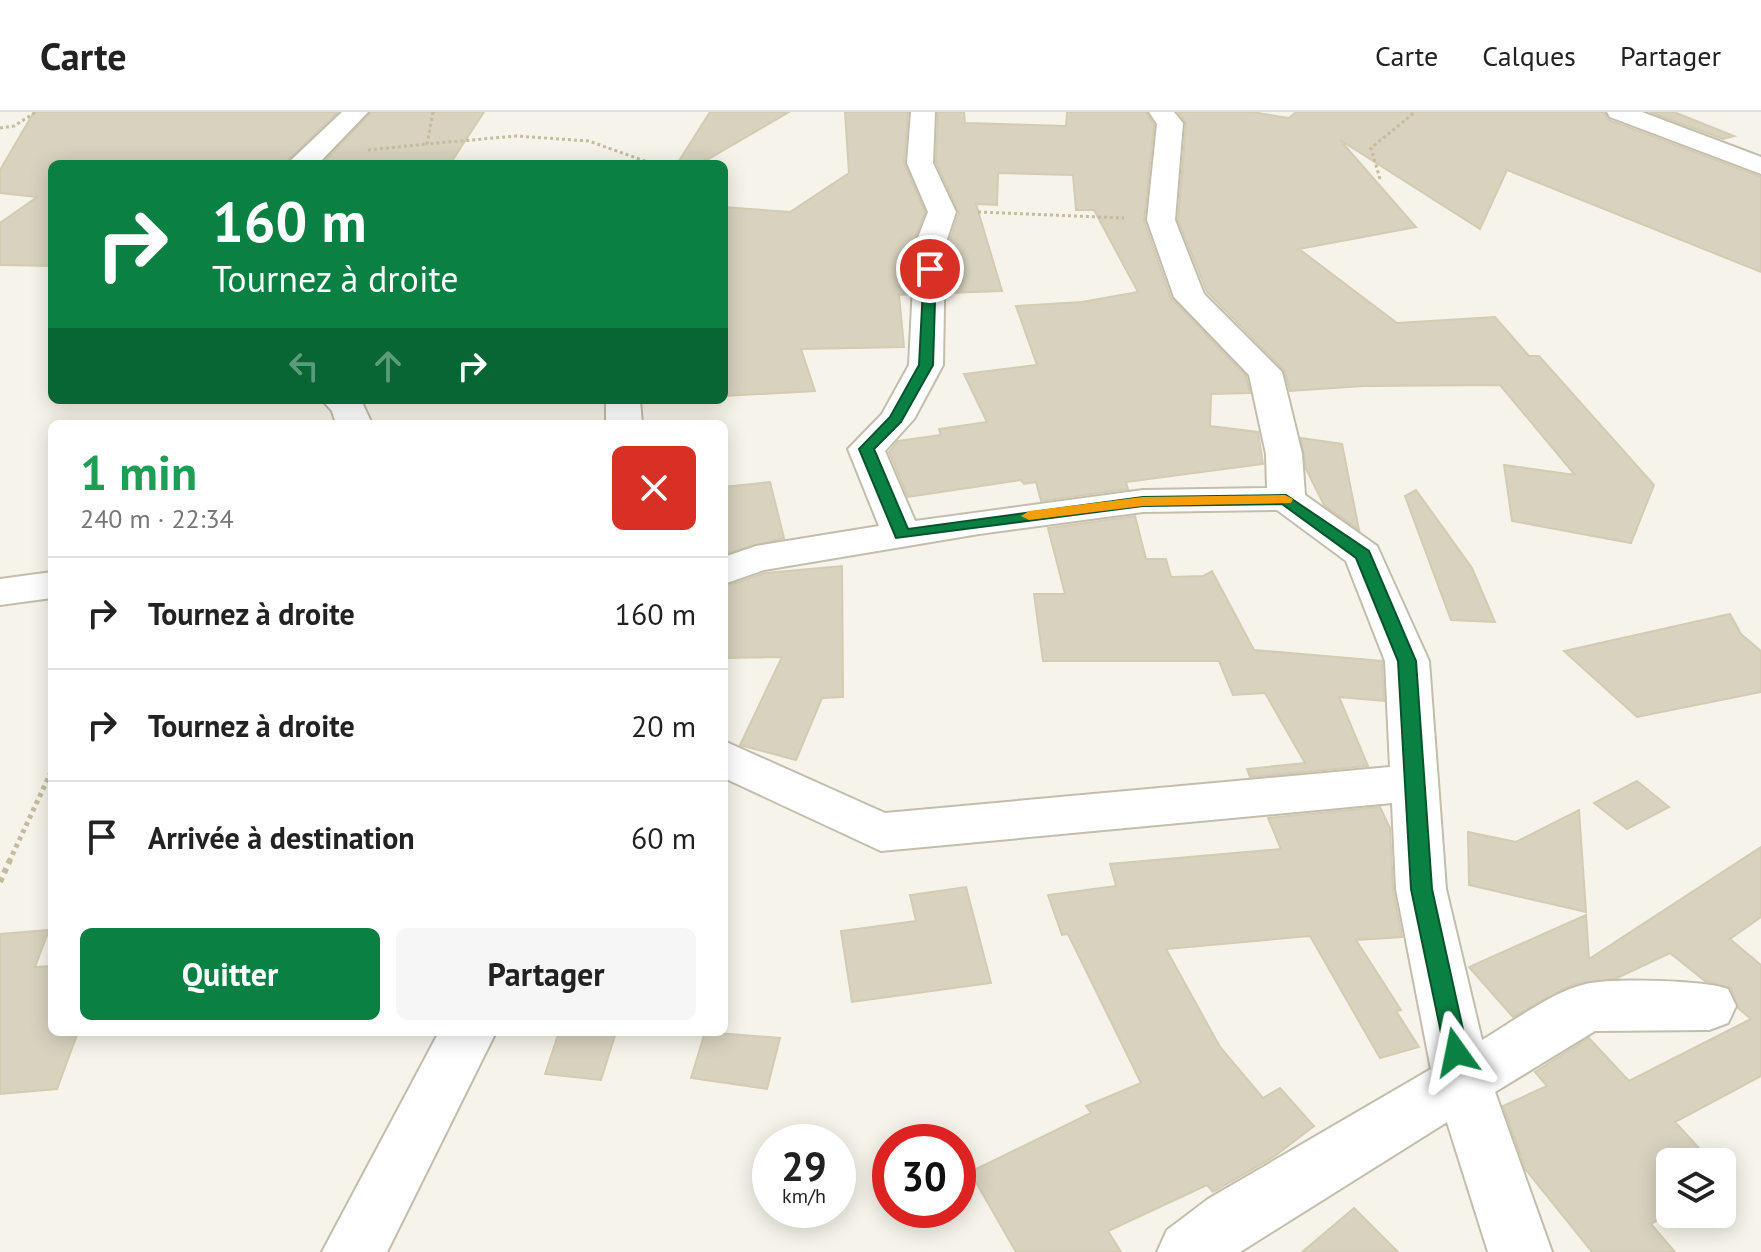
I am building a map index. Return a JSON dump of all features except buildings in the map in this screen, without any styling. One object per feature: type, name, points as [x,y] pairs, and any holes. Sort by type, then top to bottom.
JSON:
[{"type":"street","points":[[304,160],[356,112]]},
{"type":"street","points":[[902,535],[866,449],[896,419],[926,365],[930,245],[942,212],[920,163],[923,112]]},
{"type":"street","points":[[1161,112],[1170,123],[1161,220],[1190,297],[1265,372],[1284,454],[1286,499]]},
{"type":"street","points":[[1619,112],[1761,166]]},
{"type":"street","points":[[728,570],[756,559],[1143,501],[1286,499],[1363,555],[1407,661],[1412,783],[1421,889],[1462,1079],[1520,1252]]},
{"type":"street","points":[[0,592],[48,586]]},
{"type":"street","points":[[728,760],[881,832],[1412,783]]},
{"type":"street","points":[[1189,1252],[1230,1221],[1462,1079],[1587,1007],[1709,1006]]},
{"type":"street","points":[[354,1252],[466,1036]]},
{"type":"path","points":[[0,128],[14,126],[36,112]]},
{"type":"path","points":[[433,112],[427,144],[516,136],[589,141],[642,160]]},
{"type":"path","points":[[1380,179],[1371,148],[1415,112]]},
{"type":"path","points":[[942,212],[1161,220]]},
{"type":"path","points":[[0,882],[48,779]]},
{"type":"slow traffic","points":[[1029,516],[1143,501],[1285,499]]},
{"type":"route","points":[[930,269],[926,365],[896,419],[866,449],[902,535],[1143,501],[1286,499],[1363,555],[1407,661],[1412,783],[1421,889],[1456,1052]]}]
